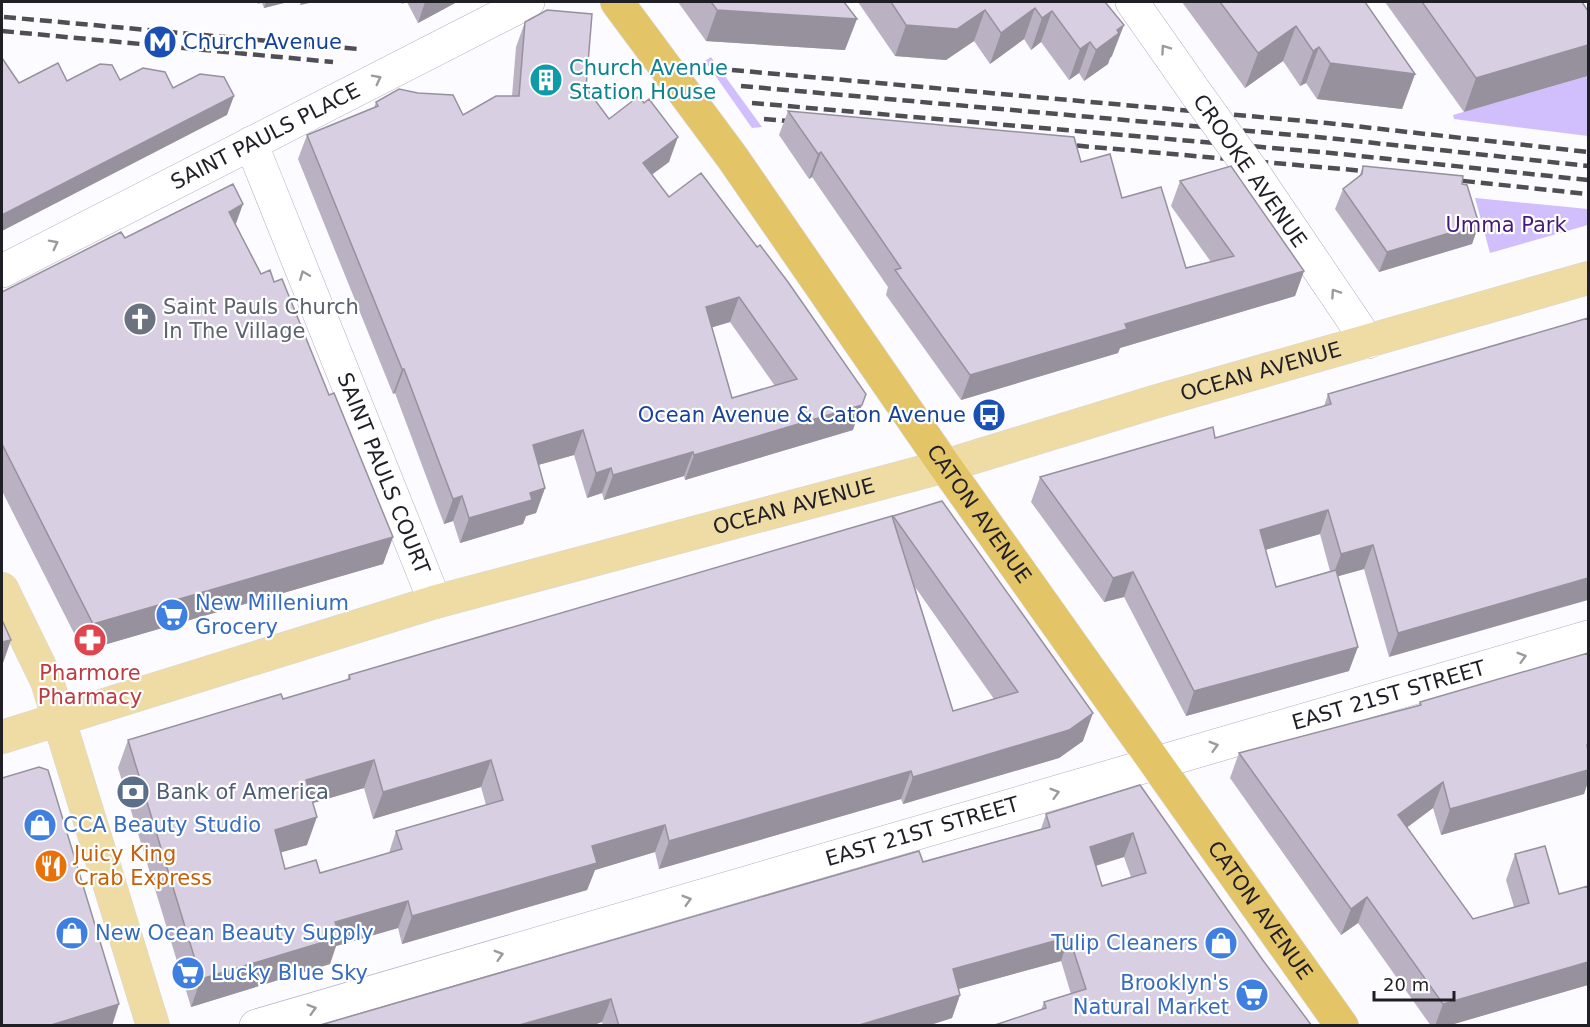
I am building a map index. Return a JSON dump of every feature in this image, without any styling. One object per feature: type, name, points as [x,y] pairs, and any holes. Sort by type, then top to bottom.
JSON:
[{"type":"highway","name":"CATON AVENUE","points":[[617,2],[732,157],[945,466],[1158,763],[1342,1026]]},
{"type":"main road","name":"OCEAN AVENUE","points":[[2,737],[435,602],[945,466],[1154,402],[1588,279]]},
{"type":"main road","points":[[2,589],[47,681],[153,1026]]},
{"type":"street","name":"SAINT PAULS PLACE","points":[[2,271],[528,2]]},
{"type":"street","name":"CROOKE AVENUE","points":[[1132,2],[1255,175],[1368,342]]},
{"type":"street","name":"SAINT PAULS COURT","points":[[251,143],[435,602]]},
{"type":"street","name":"EAST 21ST STREET","points":[[256,1026],[1588,638]]},
{"type":"green space","points":[[711,57],[762,127],[752,128],[705,61]]},
{"type":"green space","points":[[1588,76],[1588,136],[1454,119],[1453,115]]},
{"type":"green space","name":"Umma Park","points":[[1475,198],[1588,209],[1588,225],[1490,253]]},
{"type":"building","points":[[711,2],[844,2],[857,19],[717,10]]},
{"type":"building","points":[[891,2],[1105,2],[1124,25],[1117,30],[1119,33],[1096,50],[1090,42],[1080,49],[1052,11],[1042,18],[1035,8],[1001,33],[985,10],[957,29],[906,25]]},
{"type":"building","points":[[1220,2],[1365,2],[1415,74],[1330,63],[1319,47],[1313,51],[1296,26],[1258,53]]},
{"type":"building","points":[[1422,2],[1582,2],[1588,11],[1588,45],[1476,78]]},
{"type":"building","points":[[547,10],[592,14],[586,88],[609,119],[639,96],[644,103],[649,99],[678,137],[643,163],[669,197],[701,173],[757,247],[760,245],[788,282],[866,394],[862,405],[694,455],[693,452],[613,475],[611,468],[596,473],[583,430],[533,445],[545,488],[530,493],[532,500],[469,518],[462,496],[453,499],[404,369],[402,369],[307,135],[378,106],[376,102],[399,89],[418,93],[453,95],[463,115],[496,96],[519,96],[525,22]],"holes":[[[739,297],[797,379],[732,398],[706,307]]]},
{"type":"building","points":[[2,58],[19,83],[58,63],[67,81],[100,64],[112,65],[120,80],[143,68],[165,72],[173,88],[200,74],[224,77],[234,96],[2,215]]},
{"type":"building","points":[[788,111],[1074,137],[1081,162],[1110,154],[1122,198],[1161,187],[1186,268],[1234,256],[1180,181],[1231,166],[1304,271],[1125,324],[1127,329],[970,375],[895,270],[901,268],[821,152],[818,154]]},
{"type":"building","points":[[1363,166],[1463,176],[1462,184],[1467,185],[1479,224],[1387,252],[1343,189],[1362,174]]},
{"type":"building","points":[[233,184],[243,204],[229,212],[261,274],[270,270],[274,282],[282,279],[329,395],[334,393],[393,537],[93,624],[2,444],[2,292],[121,232],[125,238]]},
{"type":"building","points":[[1588,318],[1588,578],[1398,633],[1373,545],[1341,554],[1328,510],[1260,530],[1276,587],[1336,570],[1358,647],[1194,691],[1133,572],[1113,578],[1040,477],[1213,427],[1215,438],[1331,404],[1328,394]]},
{"type":"building","points":[[942,501],[1093,713],[1069,730],[913,777],[911,771],[669,841],[665,825],[592,846],[597,863],[412,916],[408,901],[335,922],[340,937],[201,979],[128,740],[281,694],[283,699],[350,679],[349,675],[892,516],[953,711],[1018,692],[893,516]],"holes":[[[374,760],[383,792],[491,760],[503,800],[396,831],[402,849],[320,873],[316,860],[285,869],[275,830],[317,817],[306,780]]]},
{"type":"building","points":[[2,620],[11,640],[2,642]]},
{"type":"building","points":[[1588,653],[1588,770],[1450,809],[1443,782],[1398,815],[1473,919],[1529,903],[1515,854],[1545,846],[1559,894],[1588,886],[1588,962],[1443,1004],[1367,897],[1351,909],[1239,753],[1421,705],[1420,702]]},
{"type":"building","points":[[39,767],[48,770],[119,1004],[48,1026],[2,1026],[2,778]]},
{"type":"building","points":[[1140,785],[1312,1026],[992,1026],[1046,1008],[1044,1002],[1086,989],[1069,937],[953,969],[960,995],[856,1026],[619,1026],[611,999],[516,1026],[317,1026],[919,851],[923,862],[1050,827],[1046,814]],"holes":[[[1133,833],[1146,873],[1102,886],[1090,847]]]},
{"type":"railway","points":[[4,17],[358,49]]},
{"type":"railway","points":[[2,31],[333,62]]},
{"type":"railway","points":[[732,70],[1327,123],[1588,152]]},
{"type":"railway","points":[[741,86],[1328,138],[1588,166]]},
{"type":"railway","points":[[752,103],[1331,153],[1588,180]]},
{"type":"railway","points":[[764,119],[799,122]]},
{"type":"railway","points":[[1059,144],[1376,172]]},
{"type":"railway","points":[[1445,179],[1588,194]]},
{"type":"place","name":"Church Avenue","points":[[160,42]]},
{"type":"place","name":"Church Avenue Station House","points":[[546,80]]},
{"type":"place","name":"Saint Pauls Church In The Village","points":[[140,319]]},
{"type":"place","name":"Ocean Avenue & Caton Avenue","points":[[989,415]]},
{"type":"place","name":"New Millenium Grocery","points":[[172,615]]},
{"type":"place","name":"Pharmore Pharmacy","points":[[90,640]]},
{"type":"place","name":"Bank of America","points":[[133,792]]},
{"type":"place","name":"CCA Beauty Studio","points":[[40,825]]},
{"type":"place","name":"Juicy King Crab Express","points":[[51,866]]},
{"type":"place","name":"New Ocean Beauty Supply","points":[[72,933]]},
{"type":"place","name":"Tulip Cleaners","points":[[1221,943]]},
{"type":"place","name":"Lucky Blue Sky","points":[[188,973]]},
{"type":"place","name":"Brooklyn's Natural Market","points":[[1252,995]]}]
